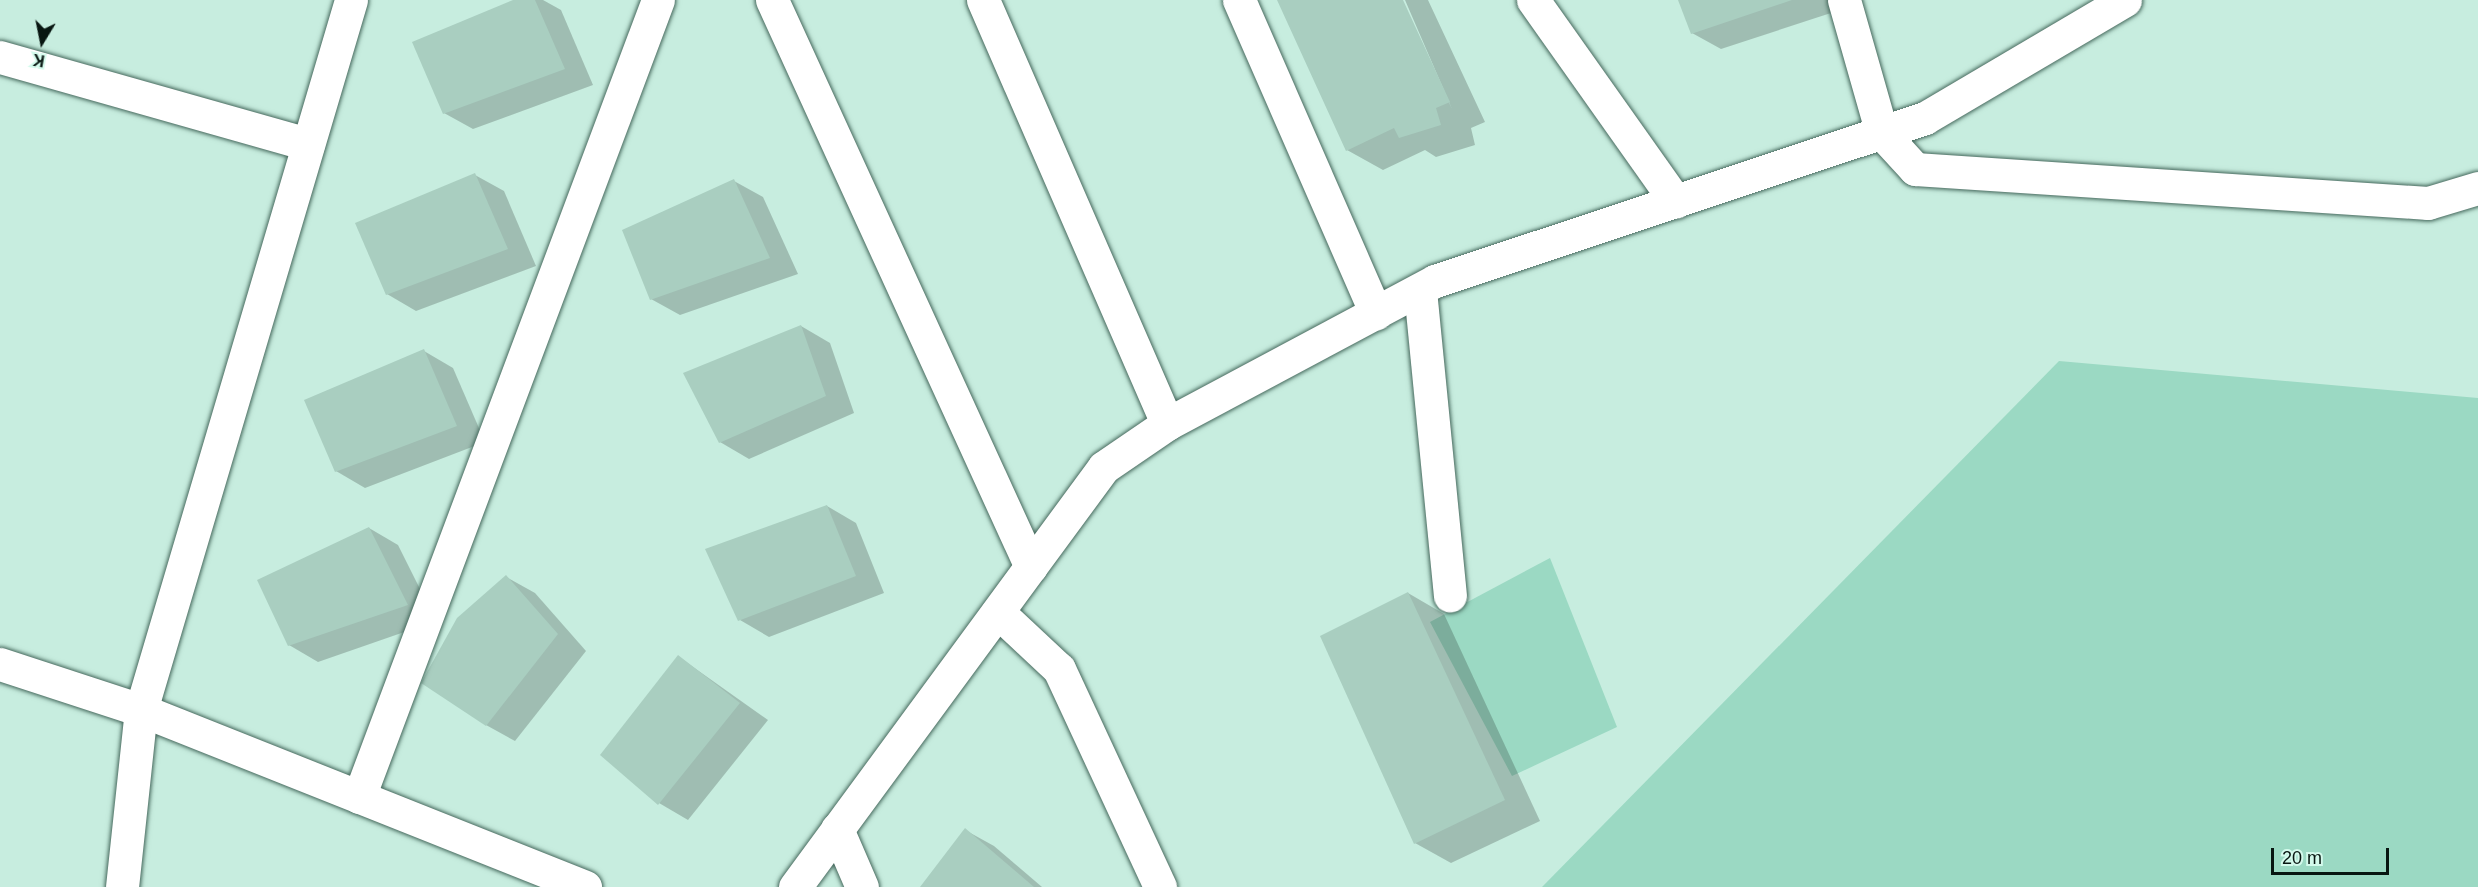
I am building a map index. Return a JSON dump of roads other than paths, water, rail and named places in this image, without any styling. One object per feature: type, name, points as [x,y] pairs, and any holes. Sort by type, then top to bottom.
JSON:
[{"type":"street","points":[[122,887],[141,710],[351,0]]},
{"type":"street","points":[[359,797],[658,0]]},
{"type":"street","points":[[772,0],[1031,567]]},
{"type":"street","points":[[983,0],[1167,424]]},
{"type":"street","points":[[1239,0],[1376,313]]},
{"type":"street","points":[[1533,0],[1676,202]]},
{"type":"street","points":[[1844,0],[1882,133],[1914,169],[2428,203],[2478,188]]},
{"type":"street","points":[[795,887],[1104,467],[1167,424],[1420,290],[1924,118],[2125,0]]},
{"type":"street","points":[[0,57],[308,144]]},
{"type":"street","points":[[1420,290],[1450,596]]},
{"type":"street","points":[[998,612],[1059,669],[1160,887]]},
{"type":"street","points":[[0,664],[141,710],[585,887]]},
{"type":"street","points":[[837,829],[862,887]]}]
